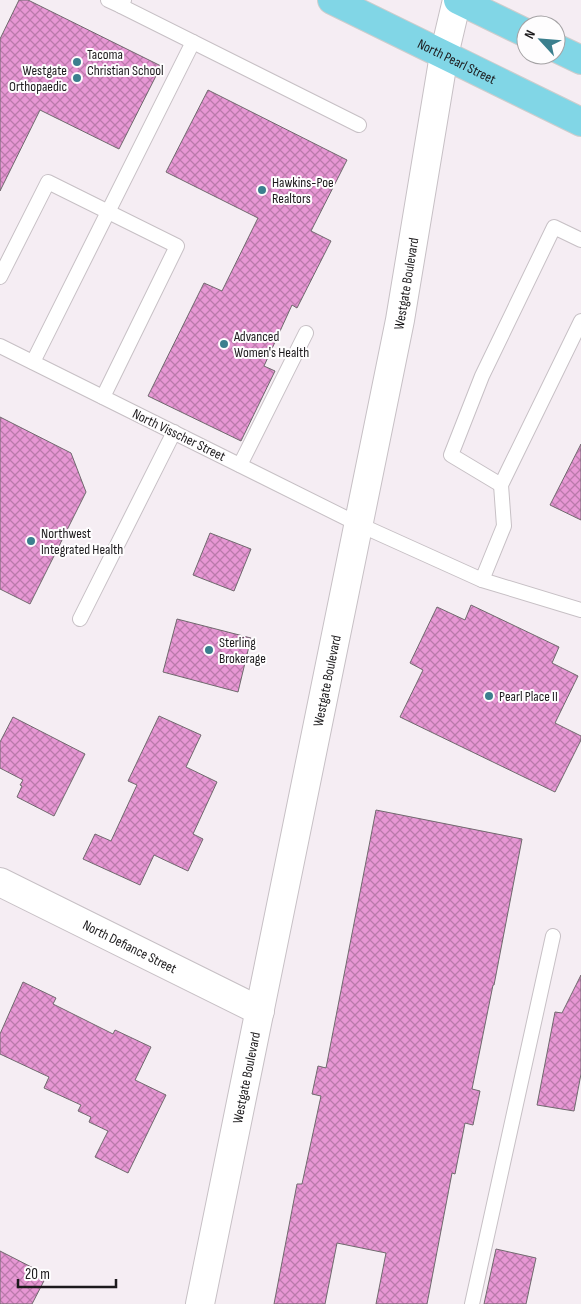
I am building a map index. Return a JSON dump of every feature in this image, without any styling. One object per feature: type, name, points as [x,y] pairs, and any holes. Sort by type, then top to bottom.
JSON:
[{"type":"main road","name":"North Pearl Street","points":[[332,0],[581,122]]},
{"type":"main road","points":[[457,0],[516,28]]},
{"type":"main road","points":[[566,53],[581,60]]},
{"type":"street","name":"Westgate Boulevard","points":[[200,1304],[400,320],[444,55],[457,0]]},
{"type":"street","name":"North Defiance Street","points":[[0,882],[260,1011]]},
{"type":"lane","points":[[118,2],[193,42],[359,125]]},
{"type":"lane","points":[[33,362],[193,42]]},
{"type":"lane","points":[[0,277],[48,182],[177,246],[103,397]]},
{"type":"lane","points":[[501,485],[451,455],[482,376],[554,227],[581,240]]},
{"type":"lane","points":[[482,580],[504,526],[501,485],[581,321]]},
{"type":"lane","points":[[240,466],[306,333]]},
{"type":"lane","name":"North Visscher Street","points":[[0,346],[358,524],[482,580],[581,610]]},
{"type":"lane","points":[[80,619],[174,432]]},
{"type":"lane","points":[[472,1304],[553,936]]},
{"type":"building","name":"Westgate Orthopaedic","points":[[19,0],[28,0],[161,66],[119,149],[40,110],[0,191],[0,39]]},
{"type":"building","points":[[208,90],[347,160],[311,231],[331,241],[297,308],[292,305],[264,366],[275,371],[241,441],[148,396],[204,283],[222,291],[258,218],[166,172]]},
{"type":"building","name":"Northwest Integrated Health","points":[[0,417],[71,453],[86,492],[30,604],[0,589]]},
{"type":"building","points":[[581,444],[581,520],[550,505]]},
{"type":"building","points":[[210,533],[251,549],[234,591],[193,575]]},
{"type":"building","name":"Pearl Place II","points":[[471,605],[559,647],[552,663],[578,676],[555,723],[581,736],[581,740],[555,792],[400,717],[423,670],[410,663],[437,607],[465,620]]},
{"type":"building","name":"Sterling Brokerage","points":[[177,619],[251,638],[238,692],[163,672]]},
{"type":"building","points":[[159,716],[201,735],[186,767],[217,782],[193,834],[203,839],[188,871],[154,855],[140,885],[83,859],[95,834],[111,841],[137,785],[128,781]]},
{"type":"building","points":[[13,717],[85,754],[54,816],[17,797],[23,780],[0,768],[0,742]]},
{"type":"building","points":[[376,810],[522,839],[472,1089],[480,1091],[473,1125],[465,1123],[455,1174],[452,1173],[427,1304],[376,1304],[386,1253],[337,1243],[325,1304],[274,1304],[297,1184],[302,1184],[321,1096],[312,1094],[318,1066],[326,1068]]},
{"type":"building","points":[[581,975],[581,1074],[574,1111],[537,1105],[555,1012],[562,1013]]},
{"type":"building","points":[[23,982],[56,998],[53,1004],[113,1034],[115,1030],[151,1047],[135,1080],[166,1095],[128,1173],[95,1157],[108,1131],[89,1122],[91,1117],[78,1111],[81,1105],[44,1088],[49,1077],[0,1054],[0,1034]]},
{"type":"building","points":[[496,1249],[536,1258],[526,1304],[484,1304]]},
{"type":"building","points":[[0,1251],[47,1275],[32,1304],[0,1304]]},
{"type":"place","name":"Tacoma Christian School","points":[[77,62]]},
{"type":"place","name":"Westgate Orthopaedic","points":[[77,78]]},
{"type":"place","name":"Hawkins-Poe Realtors","points":[[262,190]]},
{"type":"place","name":"Advanced Women's Health","points":[[224,344]]},
{"type":"place","name":"Northwest Integrated Health","points":[[31,541]]},
{"type":"place","name":"Sterling Brokerage","points":[[209,650]]},
{"type":"place","name":"Pearl Place II","points":[[489,696]]}]
